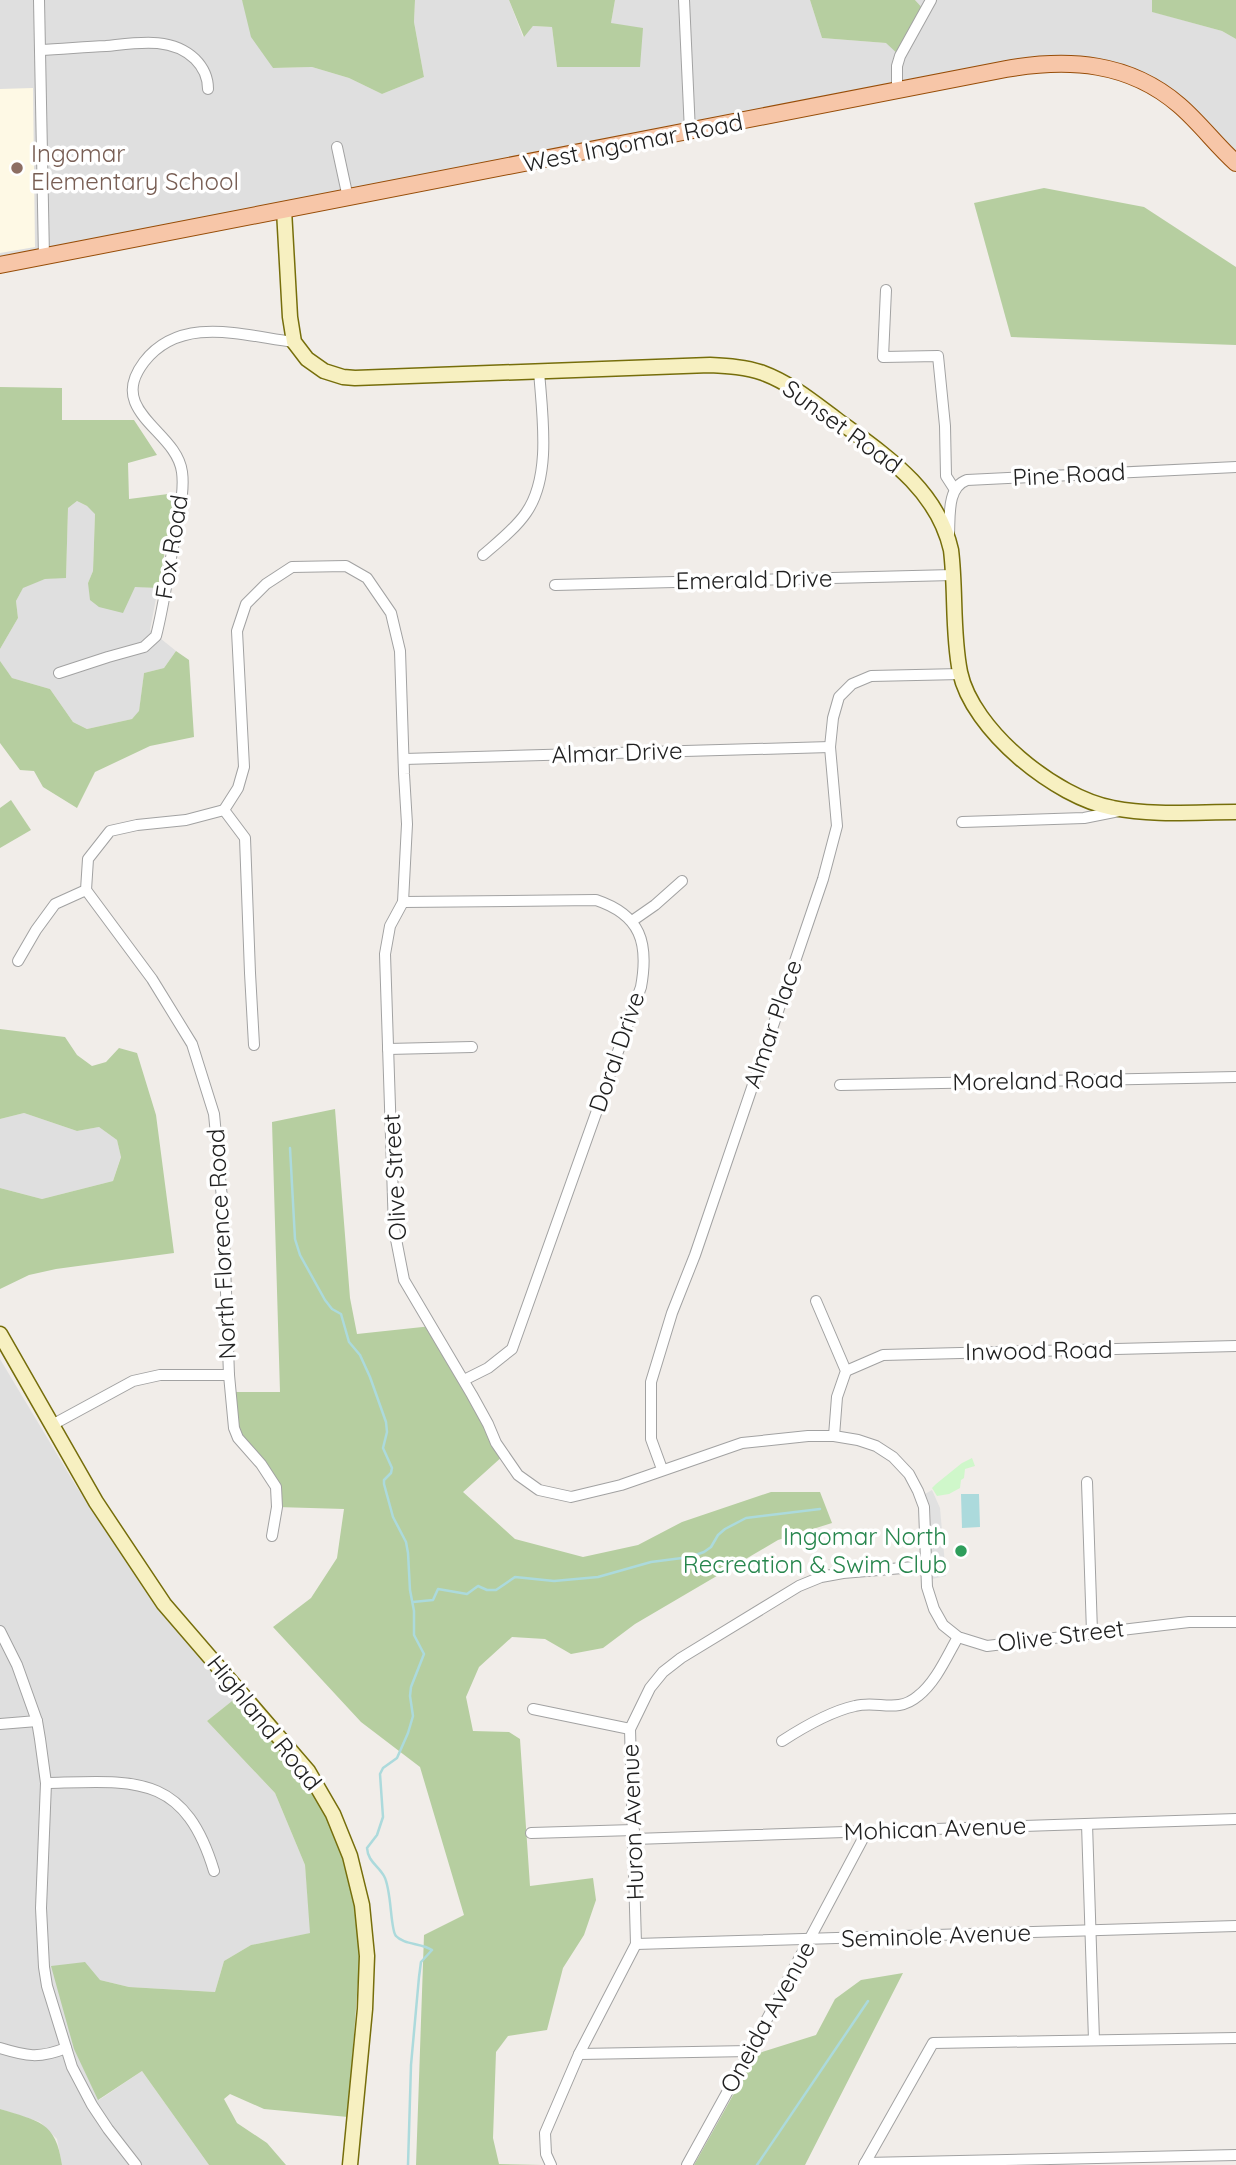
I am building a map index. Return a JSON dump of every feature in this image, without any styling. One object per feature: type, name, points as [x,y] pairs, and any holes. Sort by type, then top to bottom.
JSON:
[{"type":"main road","name":"West Ingomar Road","points":[[0,265],[1044,63],[1078,63],[1102,67],[1134,77],[1161,91],[1179,105],[1236,163]]},
{"type":"street","points":[[39,0],[44,257]]},
{"type":"street","points":[[684,0],[690,132]]},
{"type":"street","points":[[897,91],[897,66],[900,57],[931,0]]},
{"type":"street","points":[[40,50],[144,43],[173,46],[184,50],[197,62],[205,74],[208,89]]},
{"type":"street","points":[[337,147],[348,198]]},
{"type":"street","points":[[284,210],[290,317],[294,342]]},
{"type":"street","points":[[886,290],[883,357],[938,356],[945,426],[946,477],[955,490],[948,538]]},
{"type":"street","name":"Fox Road","points":[[60,673],[144,648],[156,636],[178,518],[182,471],[170,448],[136,404],[133,385],[141,366],[163,344],[180,336],[205,330],[294,342]]},
{"type":"street","name":"Sunset Road","points":[[294,342],[316,366],[343,377],[710,365],[733,366],[763,373],[804,395],[905,472],[933,508],[948,538],[961,674],[980,717],[1008,747],[1056,783],[1099,805],[1124,810],[1236,812]]},
{"type":"street","points":[[483,555],[519,522],[537,494],[542,457],[539,371]]},
{"type":"street","name":"Pine Road","points":[[955,490],[962,481],[974,479],[1236,467]]},
{"type":"street","name":"Olive Street","points":[[224,810],[238,789],[244,767],[237,631],[246,604],[266,584],[292,567],[346,566],[368,578],[391,613],[400,651],[407,824],[404,902],[390,926],[385,954],[394,1229],[404,1280],[464,1380],[496,1443],[518,1475],[539,1490],[572,1497],[621,1485],[742,1443],[808,1436],[858,1440],[876,1446],[893,1457],[909,1474],[924,1507],[926,1566],[933,1609],[943,1625],[958,1637],[987,1646],[1189,1622],[1236,1622]]},
{"type":"street","name":"Emerald Drive","points":[[555,585],[953,575]]},
{"type":"street","name":"Almar Place","points":[[662,1469],[651,1439],[652,1382],[672,1313],[695,1255],[823,879],[837,826],[830,747],[833,718],[839,697],[852,684],[871,676],[961,674]]},
{"type":"street","name":"Almar Drive","points":[[404,759],[830,747]]},
{"type":"street","points":[[18,961],[55,904],[86,890],[88,859],[110,831],[186,820],[224,810],[245,838],[254,1045]]},
{"type":"street","points":[[962,822],[1084,818],[1124,810]]},
{"type":"street","points":[[404,902],[596,900],[616,907],[632,921],[682,881]]},
{"type":"street","name":"North Florence Road","points":[[86,890],[152,979],[192,1044],[214,1114],[223,1209],[229,1376],[234,1428],[238,1438],[261,1464],[276,1487],[277,1507],[272,1536]]},
{"type":"street","name":"Doral Drive","points":[[464,1380],[488,1368],[512,1349],[640,987],[645,967],[644,950],[632,921]]},
{"type":"street","points":[[388,1049],[472,1047]]},
{"type":"street","name":"Moreland Road","points":[[840,1085],[1236,1077]]},
{"type":"street","points":[[816,1301],[846,1371],[837,1397],[834,1436]]},
{"type":"street","name":"Highland Road","points":[[0,1334],[96,1502],[164,1604],[308,1771],[333,1814],[349,1853],[362,1905],[368,1956],[350,2165]]},
{"type":"street","name":"Inwood Road","points":[[846,1371],[883,1354],[1236,1346]]},
{"type":"street","points":[[52,1425],[133,1381],[160,1375],[229,1376]]},
{"type":"street","points":[[1087,1482],[1092,1633]]},
{"type":"street","name":"Huron Avenue","points":[[551,2165],[546,2154],[545,2133],[579,2054],[636,1944],[630,1729],[650,1688],[663,1672],[708,1640],[799,1586],[821,1577],[843,1573],[926,1566]]},
{"type":"street","points":[[0,1631],[17,1665],[37,1721],[46,1783],[41,1908],[44,1967],[72,2067],[92,2105],[136,2165]]},
{"type":"street","points":[[782,1741],[805,1726],[857,1705],[901,1706],[919,1696],[932,1681],[958,1637]]},
{"type":"street","points":[[533,1709],[630,1729]]},
{"type":"street","points":[[0,1724],[37,1721]]},
{"type":"street","points":[[46,1783],[117,1782],[148,1787],[162,1794],[178,1805],[194,1823],[206,1846],[214,1871]]},
{"type":"street","name":"Mohican Avenue","points":[[531,1833],[867,1831],[1236,1819]]},
{"type":"street","points":[[1087,1824],[1094,2040]]},
{"type":"street","name":"Oneida Avenue","points":[[687,2165],[867,1831]]},
{"type":"street","name":"Seminole Avenue","points":[[636,1944],[1236,1926]]},
{"type":"street","points":[[865,2164],[933,2043],[1236,2038]]},
{"type":"street","points":[[0,2048],[26,2056],[36,2056],[66,2048]]},
{"type":"street","points":[[579,2054],[750,2052]]},
{"type":"street","points":[[865,2164],[1233,2159]]},
{"type":"shaded area","points":[[0,0],[242,0],[273,68],[312,67],[349,78],[382,94],[424,77],[414,22],[415,0],[509,0],[523,37],[533,26],[552,27],[557,67],[611,23],[615,0],[810,0],[822,38],[886,43],[925,11],[915,0],[1152,0],[1153,12],[1222,31],[1236,39],[1236,163],[1161,91],[1066,63],[0,265]]},
{"type":"shaded area","name":"Ingomar Elementary School","points":[[33,88],[35,247],[0,253],[0,89]]},
{"type":"shaded area","points":[[77,501],[95,513],[93,571],[88,583],[158,588],[150,630],[176,651],[164,668],[144,673],[139,712],[132,719],[87,729],[73,722],[50,689],[12,678],[0,662],[0,649],[18,618],[16,601],[23,587],[45,579],[66,577],[68,508]]},
{"type":"shaded area","points":[[24,1113],[77,1131],[99,1127],[117,1140],[121,1156],[113,1181],[42,1199],[0,1188],[0,1119]]},
{"type":"shaded area","points":[[0,1359],[76,1486],[164,1617],[237,1697],[207,1721],[275,1793],[305,1865],[311,1933],[251,1945],[224,1961],[215,1992],[129,1987],[100,1980],[99,2100],[142,2071],[209,2165],[62,2165],[57,2139],[40,2122],[0,2109]]},
{"type":"shaded area","points":[[932,1490],[940,1508],[946,1576],[932,1579],[930,1506],[925,1494]]},
{"type":"green space","points":[[242,0],[415,0],[414,22],[424,77],[382,94],[349,78],[312,67],[273,68],[251,37]]},
{"type":"green space","points":[[509,0],[615,0],[611,23],[643,28],[640,67],[557,67],[552,27],[533,26],[524,37]]},
{"type":"green space","points":[[810,0],[915,0],[925,11],[900,56],[886,43],[822,38]]},
{"type":"green space","points":[[1152,0],[1236,0],[1236,39],[1222,31],[1152,12]]},
{"type":"green space","points":[[1044,188],[1144,207],[1236,267],[1236,345],[1011,337],[974,203]]},
{"type":"green space","points":[[0,387],[62,388],[62,420],[134,420],[157,455],[128,463],[129,499],[176,493],[158,588],[135,587],[123,613],[99,607],[90,600],[88,583],[93,571],[95,514],[77,501],[68,508],[66,578],[45,579],[23,588],[16,601],[18,618],[0,649]]},
{"type":"green space","points":[[176,651],[189,660],[194,737],[150,746],[95,772],[77,808],[43,787],[34,771],[20,770],[0,743],[0,661],[12,678],[50,689],[73,722],[87,729],[132,719],[139,711],[144,673],[164,668]]},
{"type":"green space","points":[[11,800],[31,830],[0,848],[0,808]]},
{"type":"green space","points":[[0,1029],[65,1037],[77,1055],[92,1066],[106,1062],[119,1048],[137,1053],[156,1115],[174,1253],[56,1269],[29,1275],[0,1289],[0,1188],[42,1199],[113,1181],[121,1157],[117,1140],[99,1127],[77,1131],[24,1113],[0,1119]]},
{"type":"green space","points":[[335,1109],[350,1298],[357,1334],[432,1326],[504,1455],[463,1492],[515,1539],[583,1557],[638,1545],[682,1522],[771,1492],[820,1492],[832,1523],[778,1540],[635,1624],[603,1648],[571,1654],[545,1639],[512,1637],[479,1667],[466,1697],[473,1731],[509,1732],[520,1739],[530,1886],[593,1878],[596,1900],[584,1935],[563,1968],[547,2030],[508,2036],[496,2052],[493,2138],[499,2164],[542,2165],[416,2165],[424,1935],[464,1915],[420,1767],[361,1722],[273,1627],[311,1598],[337,1558],[344,1509],[277,1507],[277,1496],[238,1438],[230,1392],[280,1392],[272,1122]]},
{"type":"green space","points":[[972,1458],[975,1466],[965,1469],[960,1488],[937,1496],[932,1488]]},
{"type":"green space","points":[[237,1697],[303,1775],[329,1821],[344,1859],[356,1908],[360,1954],[348,2117],[264,2109],[230,2094],[224,2099],[237,2123],[267,2143],[286,2165],[209,2165],[142,2071],[98,2100],[74,2049],[51,1966],[85,1962],[100,1980],[129,1987],[215,1992],[224,1961],[251,1945],[310,1933],[305,1865],[275,1793],[207,1721]]},
{"type":"green space","points":[[903,1973],[805,2165],[694,2165],[756,2054],[816,2035],[835,1999],[861,1980]]},
{"type":"green space","points":[[0,2109],[35,2120],[50,2131],[59,2150],[62,2165],[0,2165]]},
{"type":"water","points":[[961,1494],[979,1494],[980,1527],[962,1528]]},
{"type":"waterway","points":[[290,1148],[295,1239],[300,1255],[325,1300],[332,1309],[341,1314],[349,1342],[360,1355],[386,1422],[387,1432],[383,1448],[392,1468],[384,1484],[393,1517],[406,1542],[414,1635],[424,1654],[411,1687],[413,1716],[408,1733],[397,1758],[383,1768],[380,1774],[383,1817],[377,1835],[367,1848],[369,1857],[387,1882],[396,1936],[432,1950],[421,1962],[419,1977],[411,2065],[408,2165]]},
{"type":"waterway","points":[[413,1602],[433,1600],[438,1589],[467,1594],[478,1586],[496,1590],[515,1577],[554,1581],[598,1577],[651,1562],[690,1557],[704,1552],[725,1529],[746,1518],[820,1509]]},
{"type":"waterway","points":[[757,2165],[868,2001]]},
{"type":"place","name":"Ingomar Elementary School","points":[[17,168]]},
{"type":"place","name":"Ingomar North Recreation & Swim Club","points":[[961,1551]]}]
